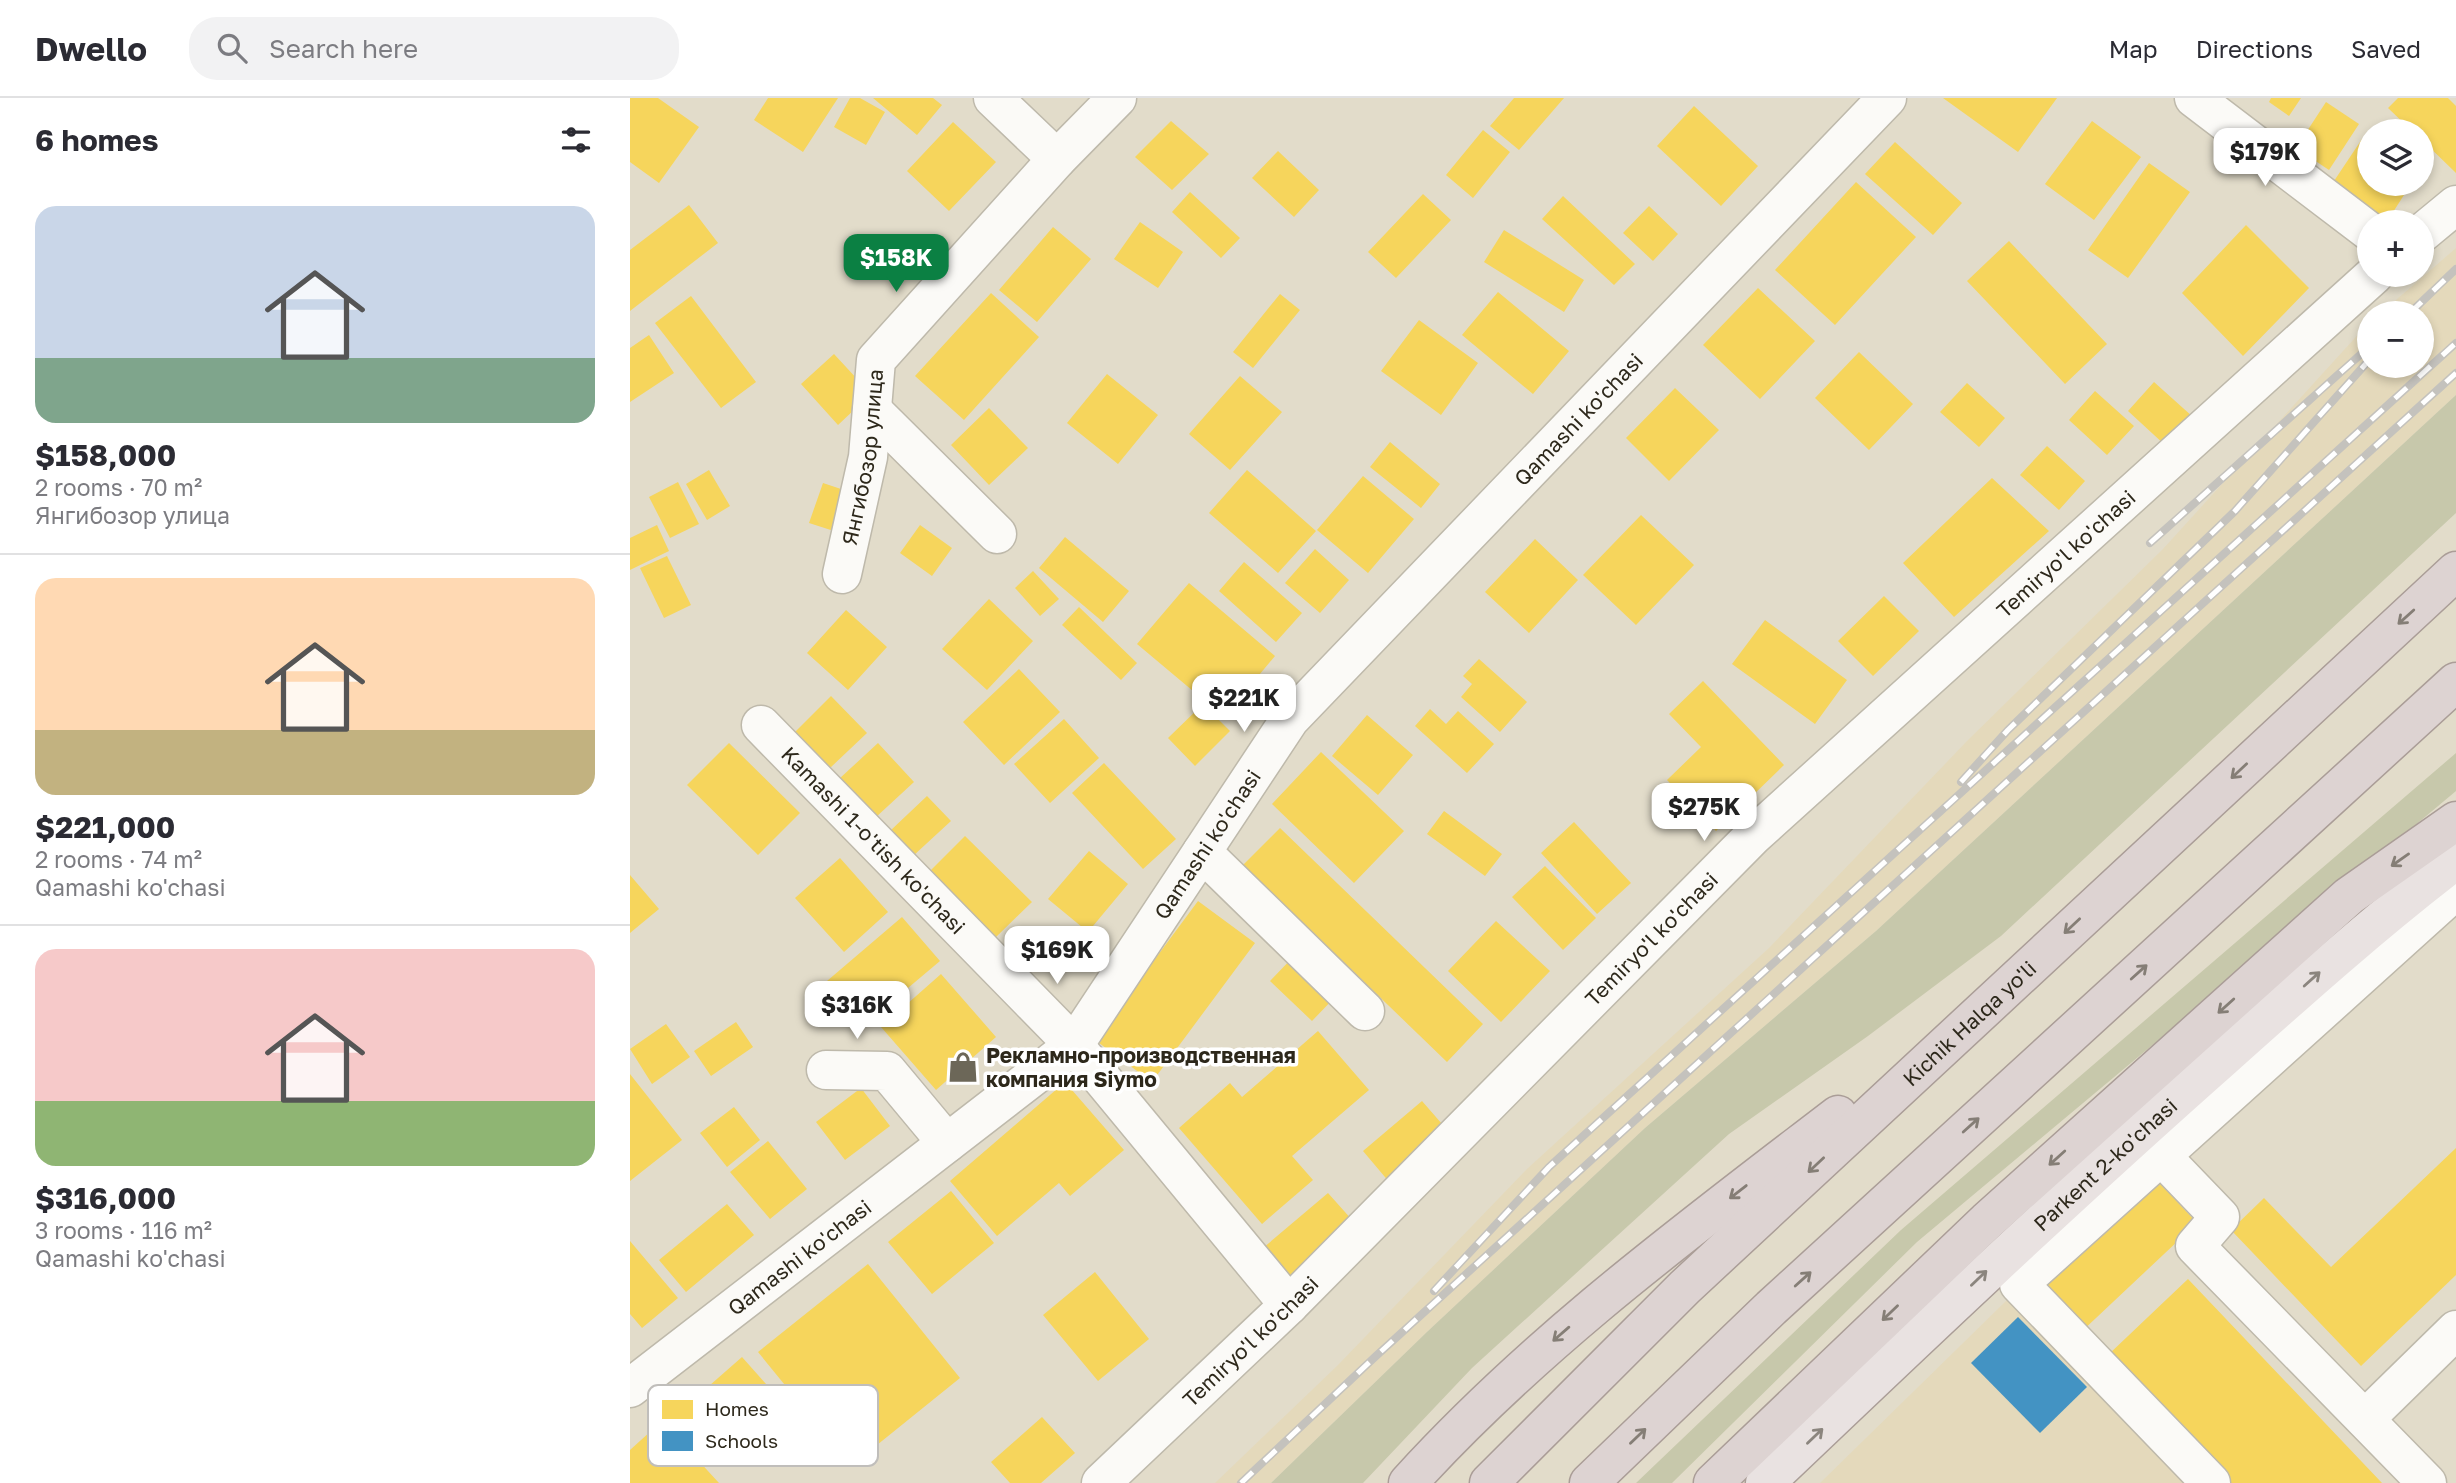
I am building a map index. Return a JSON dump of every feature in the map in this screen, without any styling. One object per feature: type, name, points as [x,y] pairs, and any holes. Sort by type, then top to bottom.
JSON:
[{"type":"highway","name":"Kichik Halqa yo'li","points":[[1489,1483],[1685,1287],[2456,571]]},
{"type":"highway","points":[[1589,1483],[1771,1308],[2456,682]]},
{"type":"highway","points":[[1713,1483],[1987,1221],[2126,1120],[2349,896],[2456,821]]},
{"type":"highway","points":[[1408,1483],[1496,1393],[1626,1279],[2025,970]]},
{"type":"main road","name":"Parkent 2-ko'chasi","points":[[1765,1483],[1999,1259],[2126,1120],[2456,860]]},
{"type":"street","points":[[993,98],[1057,159]]},
{"type":"street","name":"Янгибозор улица","points":[[842,574],[868,457],[876,360],[1057,159],[1117,98]]},
{"type":"street","name":"Qamashi ko'chasi","points":[[630,1388],[1074,1045],[1290,719],[1887,98]]},
{"type":"street","points":[[2209,102],[2357,222]]},
{"type":"street","points":[[2434,223],[2456,205]]},
{"type":"street","name":"Temiryo'l ko'chasi","points":[[1101,1483],[1289,1305],[1753,836],[2361,287]]},
{"type":"street","points":[[872,410],[997,534]]},
{"type":"street","name":"Kamashi 1-o'tish ko'chasi","points":[[761,725],[1074,1045],[1289,1305]]},
{"type":"street","points":[[1202,852],[1364,1011]]},
{"type":"street","points":[[2211,1483],[2019,1284],[2456,890]]},
{"type":"street","points":[[826,1070],[887,1071],[947,1143]]},
{"type":"street","points":[[2126,1120],[2220,1217],[2195,1245],[2427,1483]]},
{"type":"street","points":[[2365,1419],[2456,1330]]},
{"type":"shaded area","points":[[2456,248],[2456,395],[1876,931],[1645,1128],[1428,1331],[1271,1483],[1215,1483],[1337,1366],[1527,1169],[1769,948],[1967,741],[2163,549],[2357,336],[2357,378],[2434,378],[2434,301],[2395,301],[2411,287],[2434,287],[2434,267]]},
{"type":"shaded area","points":[[2007,1300],[2184,1483],[1820,1483]]},
{"type":"green space","points":[[2456,395],[2456,513],[2001,936],[1868,1036],[1729,1134],[1472,1368],[1363,1483],[1271,1483],[1428,1331],[1645,1128],[1876,931]]},
{"type":"green space","points":[[2456,753],[2456,791],[1917,1242],[1672,1483],[1636,1483],[1901,1230]]},
{"type":"building: Homes","points":[[630,98],[658,98],[699,127],[659,183],[630,162]]},
{"type":"building: Homes","points":[[768,98],[838,98],[803,152],[754,120]]},
{"type":"building: Homes","points":[[850,98],[860,98],[885,112],[866,145],[834,127]]},
{"type":"building: Homes","points":[[873,98],[933,98],[942,105],[917,135]]},
{"type":"building: Homes","points":[[1514,98],[1564,98],[1519,150],[1490,126]]},
{"type":"building: Homes","points":[[1943,98],[2057,98],[2018,152]]},
{"type":"building: Homes","points":[[2271,98],[2301,98],[2289,116],[2269,102]]},
{"type":"building: Homes","points":[[2398,98],[2448,98],[2456,106],[2456,173],[2434,152],[2434,119],[2399,119],[2388,108]]},
{"type":"building: Homes","points":[[2326,102],[2357,123],[2357,127],[2329,170],[2296,148]]},
{"type":"building: Homes","points":[[1694,106],[1758,166],[1721,206],[1657,146]]},
{"type":"building: Homes","points":[[1171,121],[1209,154],[1172,190],[1135,157]]},
{"type":"building: Homes","points":[[2092,121],[2141,157],[2094,220],[2045,184]]},
{"type":"building: Homes","points":[[953,122],[996,162],[949,211],[907,171]]},
{"type":"building: Homes","points":[[1483,130],[1510,152],[1473,198],[1446,175]]},
{"type":"building: Homes","points":[[1895,142],[1962,203],[1933,235],[1865,174]]},
{"type":"building: Homes","points":[[2357,146],[2357,196],[2403,196],[2394,210],[2372,210],[2332,184]]},
{"type":"building: Homes","points":[[1278,151],[1319,190],[1294,217],[1252,178]]},
{"type":"building: Homes","points":[[2149,163],[2190,192],[2128,278],[2088,250]]},
{"type":"building: Homes","points":[[1856,182],[1916,237],[1835,325],[1775,270]]},
{"type":"building: Homes","points":[[1190,192],[1240,238],[1221,258],[1172,212]]},
{"type":"building: Homes","points":[[1423,194],[1451,220],[1396,278],[1368,252]]},
{"type":"building: Homes","points":[[1563,196],[1635,264],[1614,285],[1542,219]]},
{"type":"building: Homes","points":[[689,205],[718,243],[630,311],[630,250]]},
{"type":"building: Homes","points":[[1649,206],[1678,234],[1653,261],[1623,233]]},
{"type":"building: Homes","points":[[1140,222],[1183,252],[1158,288],[1114,259]]},
{"type":"building: Homes","points":[[2246,225],[2309,288],[2243,356],[2182,293]]},
{"type":"building: Homes","points":[[1053,227],[1091,259],[1037,322],[999,290]]},
{"type":"building: Homes","points":[[1504,230],[1584,280],[1564,312],[1484,262]]},
{"type":"building: Homes","points":[[2009,241],[2107,344],[2065,384],[1967,281]]},
{"type":"building: Homes","points":[[1758,288],[1815,341],[1760,399],[1703,345]]},
{"type":"building: Homes","points":[[1498,292],[1569,351],[1533,394],[1462,335]]},
{"type":"building: Homes","points":[[991,293],[1039,337],[964,420],[915,376]]},
{"type":"building: Homes","points":[[1280,294],[1300,310],[1253,368],[1233,352]]},
{"type":"building: Homes","points":[[691,296],[756,382],[721,408],[655,323]]},
{"type":"building: Homes","points":[[1419,320],[1478,363],[1441,415],[1381,371]]},
{"type":"building: Homes","points":[[649,335],[674,373],[630,402],[630,348]]},
{"type":"building: Homes","points":[[1859,352],[1913,404],[1869,450],[1815,398]]},
{"type":"building: Homes","points":[[834,354],[871,394],[838,425],[801,384]]},
{"type":"building: Homes","points":[[1107,374],[1158,415],[1118,464],[1067,423]]},
{"type":"building: Homes","points":[[1240,376],[1282,412],[1230,470],[1189,434]]},
{"type":"building: Homes","points":[[2154,382],[2193,417],[2166,446],[2128,411]]},
{"type":"building: Homes","points":[[1967,383],[2005,418],[1979,447],[1940,412]]},
{"type":"building: Homes","points":[[1675,388],[1719,430],[1669,481],[1626,438]]},
{"type":"building: Homes","points":[[2095,391],[2134,426],[2107,455],[2069,420]]},
{"type":"building: Homes","points":[[989,408],[1028,448],[989,485],[951,445]]},
{"type":"building: Homes","points":[[1390,442],[1440,484],[1421,508],[1370,467]]},
{"type":"building: Homes","points":[[2047,446],[2085,481],[2059,510],[2020,475]]},
{"type":"building: Homes","points":[[709,470],[730,506],[707,520],[686,484]]},
{"type":"building: Homes","points":[[1247,470],[1316,531],[1278,573],[1209,513]]},
{"type":"building: Homes","points":[[1363,476],[1414,519],[1368,573],[1317,530]]},
{"type":"building: Homes","points":[[1992,478],[2049,531],[1954,617],[1903,563]]},
{"type":"building: Homes","points":[[678,482],[699,524],[670,538],[649,497]]},
{"type":"building: Homes","points":[[823,483],[850,492],[837,532],[809,523]]},
{"type":"building: Homes","points":[[1641,515],[1694,565],[1636,625],[1583,575]]},
{"type":"building: Homes","points":[[657,525],[669,551],[630,570],[630,538]]},
{"type":"building: Homes","points":[[920,525],[952,548],[932,576],[900,553]]},
{"type":"building: Homes","points":[[1065,537],[1129,591],[1103,622],[1039,568]]},
{"type":"building: Homes","points":[[1535,539],[1578,580],[1529,633],[1485,592]]},
{"type":"building: Homes","points":[[1315,549],[1349,580],[1320,613],[1285,583]]},
{"type":"building: Homes","points":[[667,556],[691,605],[664,618],[640,568]]},
{"type":"building: Homes","points":[[1244,562],[1302,613],[1276,642],[1219,591]]},
{"type":"building: Homes","points":[[1033,571],[1059,599],[1040,616],[1015,588]]},
{"type":"building: Homes","points":[[1189,583],[1275,656],[1224,717],[1137,644]]},
{"type":"building: Homes","points":[[1884,596],[1919,631],[1873,676],[1838,641]]},
{"type":"building: Homes","points":[[989,599],[1033,641],[987,690],[942,649]]},
{"type":"building: Homes","points":[[1079,607],[1137,663],[1121,680],[1062,625]]},
{"type":"building: Homes","points":[[846,610],[887,647],[848,690],[807,653]]},
{"type":"building: Homes","points":[[1765,620],[1847,680],[1815,724],[1732,664]]},
{"type":"building: Homes","points":[[1479,659],[1527,702],[1500,732],[1461,697],[1472,684],[1463,676]]},
{"type":"building: Homes","points":[[1019,669],[1060,712],[1004,765],[963,722]]},
{"type":"building: Homes","points":[[1703,681],[1784,765],[1716,831],[1667,780],[1701,747],[1669,714]]},
{"type":"building: Homes","points":[[831,696],[867,733],[830,768],[795,732]]},
{"type":"building: Homes","points":[[1203,704],[1230,731],[1195,766],[1168,738]]},
{"type":"building: Homes","points":[[1430,709],[1446,724],[1458,711],[1494,744],[1467,773],[1415,726]]},
{"type":"building: Homes","points":[[1367,715],[1413,755],[1378,795],[1332,756]]},
{"type":"building: Homes","points":[[1064,719],[1099,758],[1050,803],[1014,764]]},
{"type":"building: Homes","points":[[729,743],[800,813],[758,855],[687,785]]},
{"type":"building: Homes","points":[[878,743],[914,782],[875,818],[839,779]]},
{"type":"building: Homes","points":[[1321,752],[1404,831],[1354,883],[1272,804]]},
{"type":"building: Homes","points":[[1104,763],[1176,839],[1143,869],[1072,793]]},
{"type":"building: Homes","points":[[927,796],[951,821],[913,856],[890,831]]},
{"type":"building: Homes","points":[[1444,811],[1502,854],[1485,876],[1427,834]]},
{"type":"building: Homes","points":[[1574,822],[1631,883],[1597,914],[1541,853]]},
{"type":"building: Homes","points":[[1280,828],[1483,1024],[1447,1062],[1243,865]]},
{"type":"building: Homes","points":[[965,836],[1032,902],[996,937],[930,871]]},
{"type":"building: Homes","points":[[1089,851],[1128,884],[1088,932],[1048,899]]},
{"type":"building: Homes","points":[[840,858],[888,912],[844,952],[795,898]]},
{"type":"building: Homes","points":[[1545,866],[1596,918],[1563,950],[1512,897]]},
{"type":"building: Homes","points":[[630,875],[659,909],[630,933]]},
{"type":"building: Homes","points":[[1198,901],[1255,943],[1152,1082],[1095,1040]]},
{"type":"building: Homes","points":[[902,917],[940,961],[864,1025],[827,981]]},
{"type":"building: Homes","points":[[1496,921],[1550,971],[1501,1022],[1448,971]]},
{"type":"building: Homes","points":[[1295,955],[1337,995],[1312,1021],[1270,981]]},
{"type":"building: Homes","points":[[941,974],[996,1037],[936,1090],[881,1027]]},
{"type":"building: Homes","points":[[736,1022],[753,1047],[711,1076],[694,1051]]},
{"type":"building: Homes","points":[[666,1024],[690,1057],[652,1084],[630,1049]]},
{"type":"building: Homes","points":[[1318,1031],[1369,1090],[1292,1156],[1313,1180],[1262,1224],[1179,1128],[1230,1083],[1242,1097]]},
{"type":"building: Homes","points":[[630,1074],[682,1140],[630,1181]]},
{"type":"building: Homes","points":[[1065,1082],[1124,1150],[1070,1196],[1059,1183],[997,1236],[950,1181]]},
{"type":"building: Homes","points":[[861,1088],[890,1126],[845,1160],[816,1122]]},
{"type":"building: Homes","points":[[1422,1101],[1449,1132],[1390,1183],[1363,1151]]},
{"type":"building: Homes","points":[[734,1107],[760,1140],[727,1167],[700,1133]]},
{"type":"building: Homes","points":[[768,1141],[807,1189],[770,1219],[730,1172]]},
{"type":"building: Homes","points":[[2456,1148],[2456,1275],[2361,1366],[2231,1230],[2264,1198],[2331,1267]]},
{"type":"building: Homes","points":[[2158,1181],[2197,1223],[2079,1334],[2039,1293]]},
{"type":"building: Homes","points":[[951,1191],[994,1243],[932,1294],[888,1242]]},
{"type":"building: Homes","points":[[1328,1193],[1353,1221],[1288,1277],[1263,1248]]},
{"type":"building: Homes","points":[[727,1204],[754,1235],[686,1292],[659,1260]]},
{"type":"building: Homes","points":[[630,1241],[678,1298],[642,1328],[630,1314]]},
{"type":"building: Homes","points":[[868,1264],[960,1378],[878,1444],[878,1385],[785,1385],[758,1352]]},
{"type":"building: Homes","points":[[1095,1272],[1149,1339],[1098,1381],[1043,1315]]},
{"type":"building: Homes","points":[[2188,1279],[2382,1483],[2229,1483],[2108,1355]]},
{"type":"building: Homes","points":[[742,1357],[767,1385],[710,1385]]},
{"type":"building: Homes","points":[[1042,1417],[1075,1453],[1041,1483],[1010,1483],[991,1462]]},
{"type":"building: Homes","points":[[648,1434],[648,1466],[703,1466],[719,1483],[630,1483],[630,1450]]},
{"type":"building: Schools","points":[[2018,1317],[2087,1387],[2040,1433],[1971,1363]]},
{"type":"railway","points":[[2423,301],[2456,269]]},
{"type":"railway","points":[[1434,1291],[1549,1167],[2456,343]]},
{"type":"railway","points":[[2150,543],[2357,358]]},
{"type":"railway","points":[[1241,1483],[1376,1356],[2456,373]]},
{"type":"railway","points":[[1961,782],[2008,730],[2235,511],[2357,374]]},
{"type":"place","name":"Рекламно-производственная компания Siymo","points":[[963,1067]]}]
